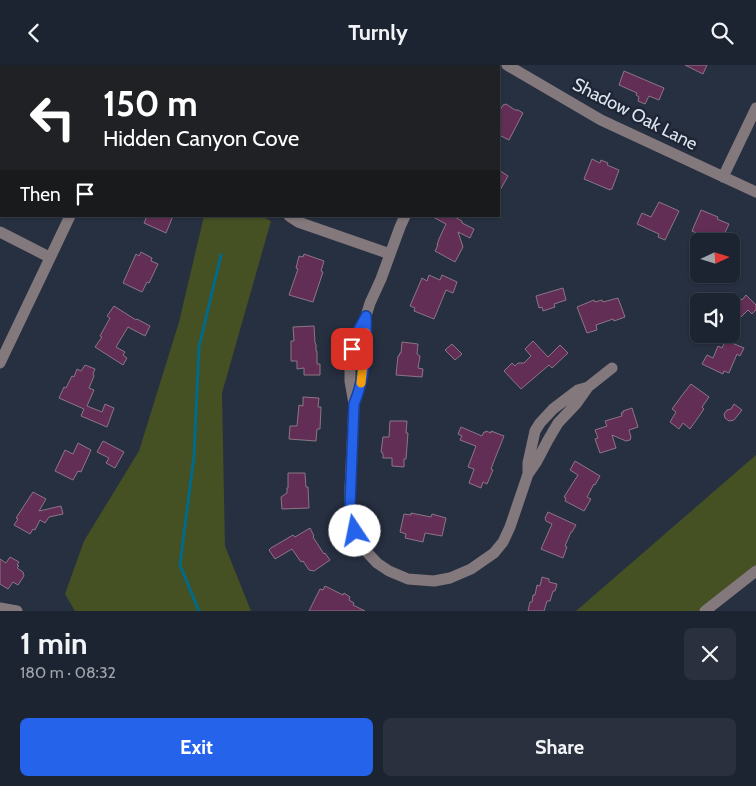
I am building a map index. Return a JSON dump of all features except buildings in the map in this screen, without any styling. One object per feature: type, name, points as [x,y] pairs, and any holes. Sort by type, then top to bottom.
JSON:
[{"type":"street","name":"Shadow Oak Lane","points":[[507,65],[601,120],[756,192]]},
{"type":"street","points":[[723,177],[756,108]]},
{"type":"street","points":[[0,363],[69,217]]},
{"type":"street","points":[[291,217],[390,254]]},
{"type":"street","points":[[405,217],[366,316],[362,377],[354,404],[351,519],[359,541],[377,563],[389,571],[408,579],[434,581],[450,578],[471,569],[494,553],[503,542],[510,527],[528,474],[558,423],[576,404],[588,387],[612,368]]},
{"type":"street","points":[[0,232],[49,257]]},
{"type":"street","points":[[704,611],[756,571]]},
{"type":"street","points":[[0,607],[17,611]]},
{"type":"green space","points":[[204,217],[263,217],[271,221],[222,393],[225,546],[251,611],[75,611],[65,594],[84,541],[139,451],[179,322]]},
{"type":"green space","points":[[756,455],[756,576],[710,611],[576,611]]},
{"type":"waterway","points":[[199,611],[180,565],[194,456],[199,347],[221,255]]},
{"type":"slow traffic","points":[[361,383],[366,333]]},
{"type":"route","points":[[352,349],[356,335],[366,316],[362,377],[354,404],[350,505],[351,519],[355,531]]}]
